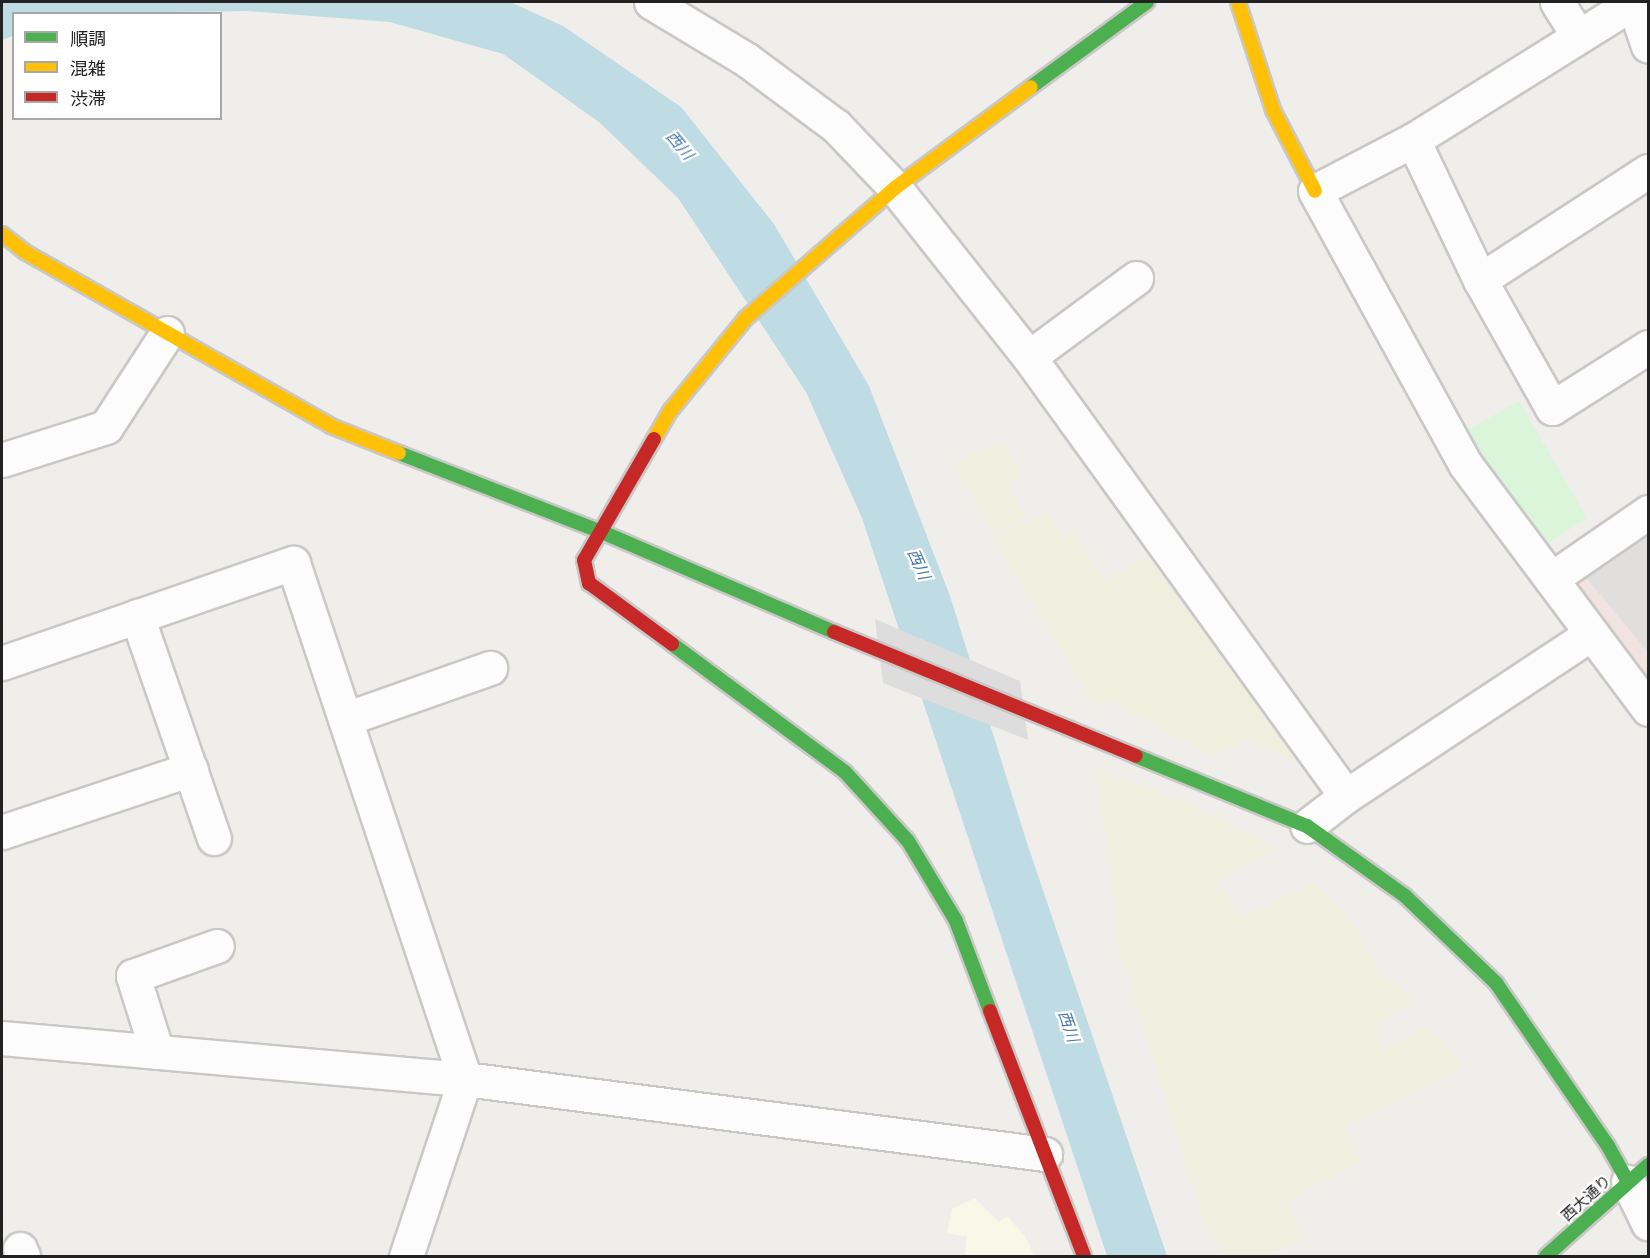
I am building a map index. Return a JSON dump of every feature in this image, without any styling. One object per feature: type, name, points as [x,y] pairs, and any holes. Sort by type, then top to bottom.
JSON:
[{"type":"street","points":[[651,2],[747,60],[836,126],[895,188],[1029,357],[1346,796]]},
{"type":"street","points":[[1084,1257],[956,921],[908,842],[845,772],[589,583],[584,560],[670,410],[746,318],[895,188],[1147,2]]},
{"type":"street","points":[[1238,2],[1273,110],[1465,464],[1648,709]]},
{"type":"street","points":[[1557,2],[1578,36]]},
{"type":"street","points":[[1315,191],[1413,140],[1633,2],[1648,46]]},
{"type":"street","points":[[1413,140],[1480,280],[1552,408],[1648,347]]},
{"type":"street","points":[[1480,280],[1648,171]]},
{"type":"street","points":[[2,234],[26,252],[331,426],[602,532],[879,652],[1307,826],[1406,896],[1496,983],[1608,1146],[1638,1173],[1648,1223]]},
{"type":"street","points":[[1029,357],[1136,278]]},
{"type":"street","points":[[2,460],[106,427],[167,333]]},
{"type":"street","points":[[1551,579],[1648,512]]},
{"type":"street","points":[[2,663],[293,563],[465,1079],[406,1257]]},
{"type":"street","points":[[137,616],[214,838]]},
{"type":"street","points":[[1307,826],[1346,796],[1591,634]]},
{"type":"street","points":[[345,720],[490,668]]},
{"type":"street","points":[[2,832],[191,769]]},
{"type":"street","points":[[157,1052],[133,976],[217,946]]},
{"type":"street","points":[[2,1038],[465,1079],[1045,1154]]},
{"type":"street","name":"西大通り","points":[[1546,1257],[1638,1173]]},
{"type":"shaded area","points":[[1648,527],[1648,681],[1572,580]]},
{"type":"shaded area","points":[[1648,534],[1648,652],[1584,575]]},
{"type":"shaded area","points":[[975,1198],[999,1222],[1007,1216],[1025,1236],[1034,1256],[965,1256],[967,1237],[947,1233],[952,1209]]},
{"type":"green space","points":[[1519,401],[1587,518],[1543,546],[1466,431]]},
{"type":"green space","points":[[1003,441],[1021,476],[1010,486],[1026,518],[993,533],[954,463]]},
{"type":"green space","points":[[1049,513],[1064,537],[1075,532],[1103,581],[1147,557],[1309,760],[1307,767],[1248,738],[1214,757],[1110,701],[1095,707],[992,536]]},
{"type":"green space","points":[[1095,768],[1195,807],[1277,848],[1219,881],[1240,918],[1313,882],[1353,922],[1385,982],[1393,977],[1413,1004],[1373,1024],[1383,1048],[1430,1027],[1464,1067],[1346,1126],[1362,1162],[1287,1201],[1303,1239],[1265,1256],[1225,1256],[1215,1237],[1210,1239],[1117,942],[1118,925]]},
{"type":"water","name":"西川","points":[[2,2],[510,2],[563,26],[681,107],[774,224],[869,386],[950,596],[1027,843],[1167,1256],[1107,1256],[862,518],[806,392],[678,198],[599,122],[503,54],[390,22],[249,11],[12,12],[12,36],[2,40]]},
{"type":"pier","points":[[875,619],[1020,681],[1028,740],[883,683]]},
{"type":"traffic: fast","points":[[1031,87],[1147,2]]},
{"type":"traffic: fast","points":[[399,453],[602,532],[834,632]]},
{"type":"traffic: fast","points":[[672,644],[845,772],[908,841],[956,921],[990,1011]]},
{"type":"traffic: fast","points":[[1136,756],[1307,826],[1405,896],[1496,983],[1608,1146],[1628,1182]]},
{"type":"traffic: fast","points":[[1546,1256],[1648,1165]]},
{"type":"traffic: slow","points":[[1238,2],[1273,110],[1315,191]]},
{"type":"traffic: slow","points":[[654,439],[671,410],[746,318],[895,188],[1031,87]]},
{"type":"traffic: slow","points":[[2,234],[25,252],[331,426],[399,453]]},
{"type":"traffic: jam","points":[[654,439],[584,560],[589,583],[672,644]]},
{"type":"traffic: jam","points":[[834,632],[1136,756]]},
{"type":"traffic: jam","points":[[990,1011],[1084,1256]]}]
